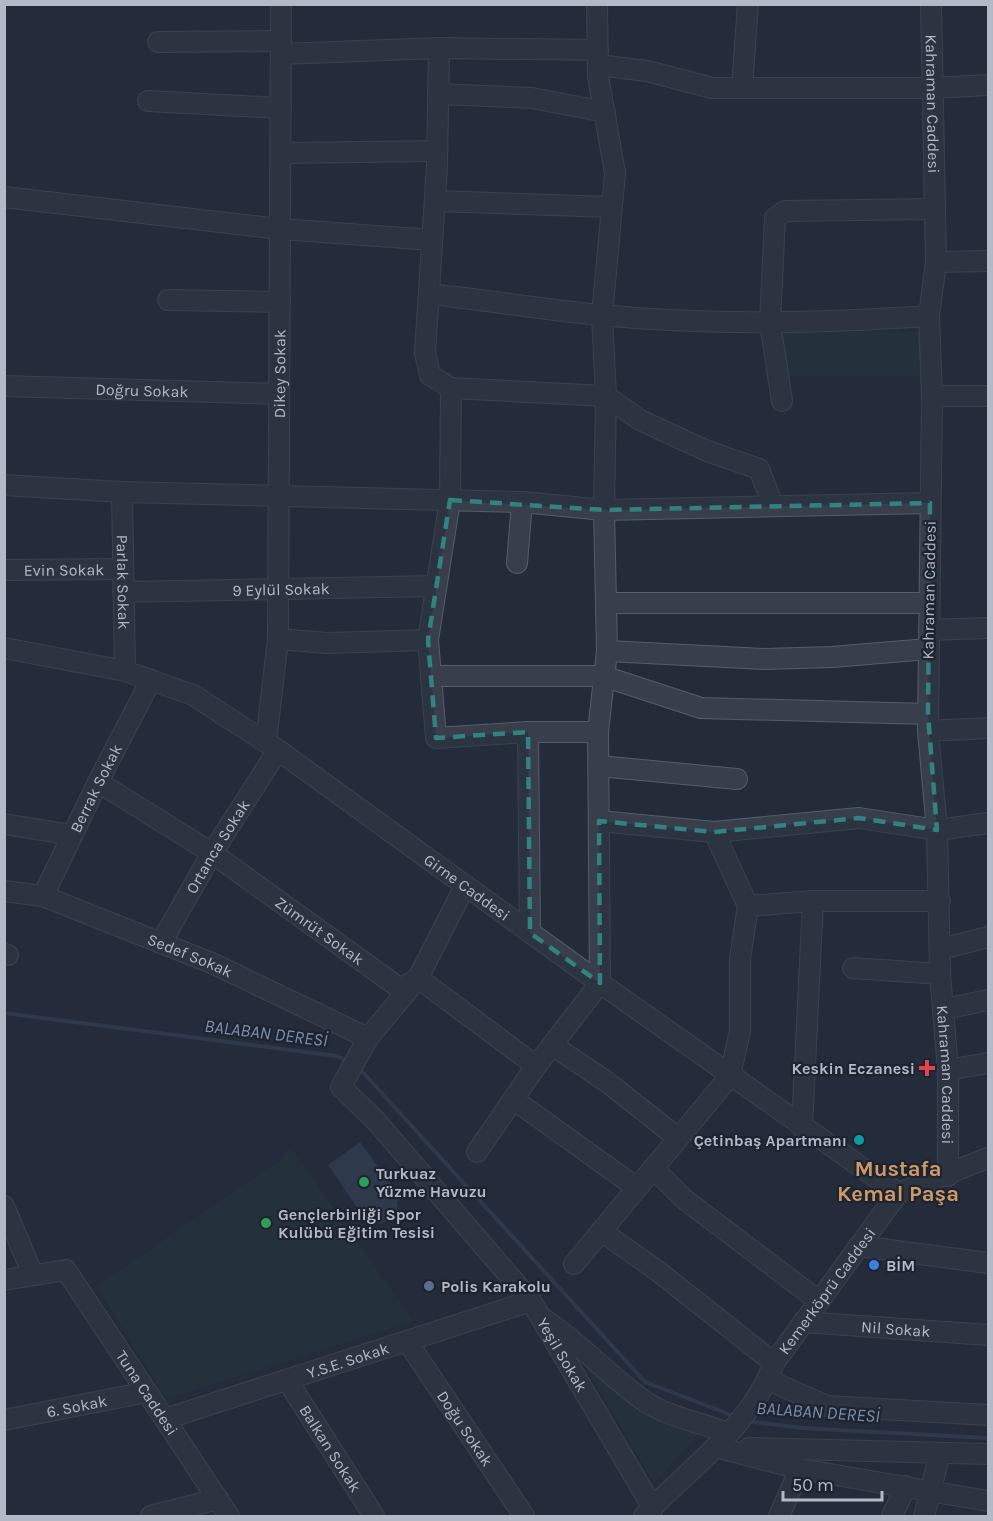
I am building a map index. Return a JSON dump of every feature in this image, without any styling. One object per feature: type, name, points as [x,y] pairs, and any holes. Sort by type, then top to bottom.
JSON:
[{"type":"street","name":"Dikey Sokak","points":[[272,746],[279,589],[281,4]]},
{"type":"street","points":[[477,1152],[536,1066],[600,983],[598,732],[607,651],[604,510],[606,396],[602,316],[615,173],[598,57],[597,4]]},
{"type":"street","points":[[742,87],[748,4]]},
{"type":"street","name":"Kahraman Caddesi","points":[[931,4],[936,262],[929,316],[932,396],[928,723],[938,830],[940,974],[948,1070],[948,1176]]},
{"type":"street","points":[[158,42],[281,47],[439,48],[598,57],[712,88],[932,88],[988,85]]},
{"type":"street","points":[[439,48],[435,201],[425,353],[430,375],[452,388],[606,396],[640,420],[707,451],[759,469],[773,506]]},
{"type":"street","points":[[438,94],[532,98],[605,112]]},
{"type":"street","points":[[148,101],[281,108]]},
{"type":"street","points":[[280,153],[437,151]]},
{"type":"street","points":[[4,197],[280,229],[432,240]]},
{"type":"street","points":[[435,201],[611,207]]},
{"type":"street","points":[[782,401],[770,323],[775,218],[785,212],[935,209]]},
{"type":"street","points":[[936,262],[988,261]]},
{"type":"street","points":[[429,294],[602,316],[770,323],[826,323],[929,316]]},
{"type":"street","points":[[168,300],[280,302]]},
{"type":"street","name":"Doğru Sokak","points":[[4,386],[279,394]]},
{"type":"street","points":[[452,388],[450,500],[428,640],[436,738],[528,732],[598,732]]},
{"type":"street","points":[[932,396],[988,396]]},
{"type":"street","points":[[4,485],[122,492],[522,501],[604,510],[930,503]]},
{"type":"street","name":"Parlak Sokak","points":[[122,492],[125,671]]},
{"type":"street","points":[[517,563],[522,501]]},
{"type":"street","name":"Evin Sokak","points":[[4,570],[123,569]]},
{"type":"street","name":"9 Eylül Sokak","points":[[123,592],[436,586]]},
{"type":"street","points":[[606,603],[929,603]]},
{"type":"street","points":[[607,651],[765,659],[832,657],[988,628]]},
{"type":"street","points":[[278,639],[327,644],[428,640]]},
{"type":"street","name":"Girne Caddesi","points":[[4,648],[125,671],[193,695],[272,746],[730,1076],[898,1193]]},
{"type":"street","points":[[431,676],[603,676],[701,708],[988,728]]},
{"type":"street","name":"Berrak Sokak","points":[[43,896],[151,680]]},
{"type":"street","points":[[528,732],[530,933]]},
{"type":"street","name":"Ortanca Sokak","points":[[161,943],[272,746]]},
{"type":"street","points":[[599,766],[737,779]]},
{"type":"street","name":"Zümrüt Sokak","points":[[98,782],[212,854],[401,989],[418,978]]},
{"type":"street","points":[[599,820],[714,832],[859,818],[938,830],[988,823]]},
{"type":"street","points":[[4,824],[72,835]]},
{"type":"street","points":[[574,1264],[730,1076],[740,1031],[740,959],[748,906],[714,832]]},
{"type":"street","points":[[364,1045],[418,978],[465,886]]},
{"type":"street","name":"Sedef Sokak","points":[[4,891],[43,896],[214,964],[364,1045]]},
{"type":"street","points":[[748,906],[813,900],[940,901]]},
{"type":"street","points":[[802,1127],[813,900]]},
{"type":"street","points":[[940,949],[988,937]]},
{"type":"street","points":[[853,968],[940,974]]},
{"type":"street","points":[[418,978],[536,1066]]},
{"type":"street","points":[[944,1009],[988,1000]]},
{"type":"street","name":"Yeşil Sokak","points":[[364,1045],[341,1087],[376,1121],[536,1309],[649,1512]]},
{"type":"street","points":[[552,1045],[607,1082],[678,1138]]},
{"type":"street","points":[[948,1070],[988,1063]]},
{"type":"street","points":[[513,1099],[637,1188]]},
{"type":"street","points":[[898,1193],[948,1176],[988,1158]]},
{"type":"street","points":[[653,1168],[684,1199],[819,1301]]},
{"type":"street","name":"Kemerköprü Caddesi","points":[[726,1435],[803,1322],[898,1193]]},
{"type":"street","points":[[4,1206],[33,1275],[4,1280]]},
{"type":"street","points":[[601,1231],[659,1272],[771,1372],[827,1406],[988,1416]]},
{"type":"street","points":[[859,1246],[988,1263]]},
{"type":"street","name":"Tuna Caddesi","points":[[33,1275],[66,1270],[229,1516]]},
{"type":"street","points":[[536,1309],[648,1404],[726,1435],[800,1469],[988,1501]]},
{"type":"street","name":"Y.S.E. Sokak","points":[[165,1419],[407,1341],[536,1309]]},
{"type":"street","name":"Nil Sokak","points":[[803,1322],[988,1335]]},
{"type":"street","name":"Doğu Sokak","points":[[407,1341],[524,1516]]},
{"type":"street","name":"Balkan Sokak","points":[[287,1380],[374,1516]]},
{"type":"street","name":"6. Sokak","points":[[4,1420],[147,1392]]},
{"type":"street","points":[[649,1512],[726,1435],[988,1455]]},
{"type":"street","points":[[924,1516],[933,1491],[940,1453]]},
{"type":"street","points":[[779,1516],[800,1469]]},
{"type":"street","points":[[892,1516],[906,1486]]},
{"type":"street","points":[[150,1516],[218,1500]]},
{"type":"highlighted area","points":[[450,500],[604,510],[930,503],[928,714],[937,830],[859,818],[714,832],[599,821],[600,983],[530,933],[528,732],[436,738],[428,640]]},
{"type":"shaded area","points":[[785,332],[925,332],[926,376],[787,376],[783,336]]},
{"type":"shaded area","name":"Gençlerbirliği Spor Kulübü Eğitim Tesisi","points":[[291,1148],[413,1321],[166,1399],[97,1286],[279,1161]]},
{"type":"shaded area","points":[[577,1352],[703,1429],[654,1483]]},
{"type":"water","name":"Turkuaz Yüzme Havuzu","points":[[360,1142],[401,1198],[397,1202],[398,1212],[381,1224],[372,1219],[367,1222],[328,1165]]},
{"type":"waterway","name":"BALABAN DERESİ","points":[[4,1013],[337,1056],[347,1061]]},
{"type":"waterway","name":"BALABAN DERESİ","points":[[359,1068],[645,1382],[734,1416]]},
{"type":"waterway","name":"BALABAN DERESİ","points":[[747,1421],[802,1428],[988,1438]]},
{"type":"place","name":"Keskin Eczanesi","points":[[927,1068]]},
{"type":"place","name":"Çetinbaş Apartmanı","points":[[859,1140]]},
{"type":"place","name":"Turkuaz Yüzme Havuzu","points":[[364,1182]]},
{"type":"place","name":"Gençlerbirliği Spor Kulübü Eğitim Tesisi","points":[[266,1223]]},
{"type":"place","name":"BİM","points":[[874,1265]]},
{"type":"place","name":"Polis Karakolu","points":[[429,1286]]},
{"type":"district","name":"Mustafa Kemal Paşa","points":[[898,1182]]}]
